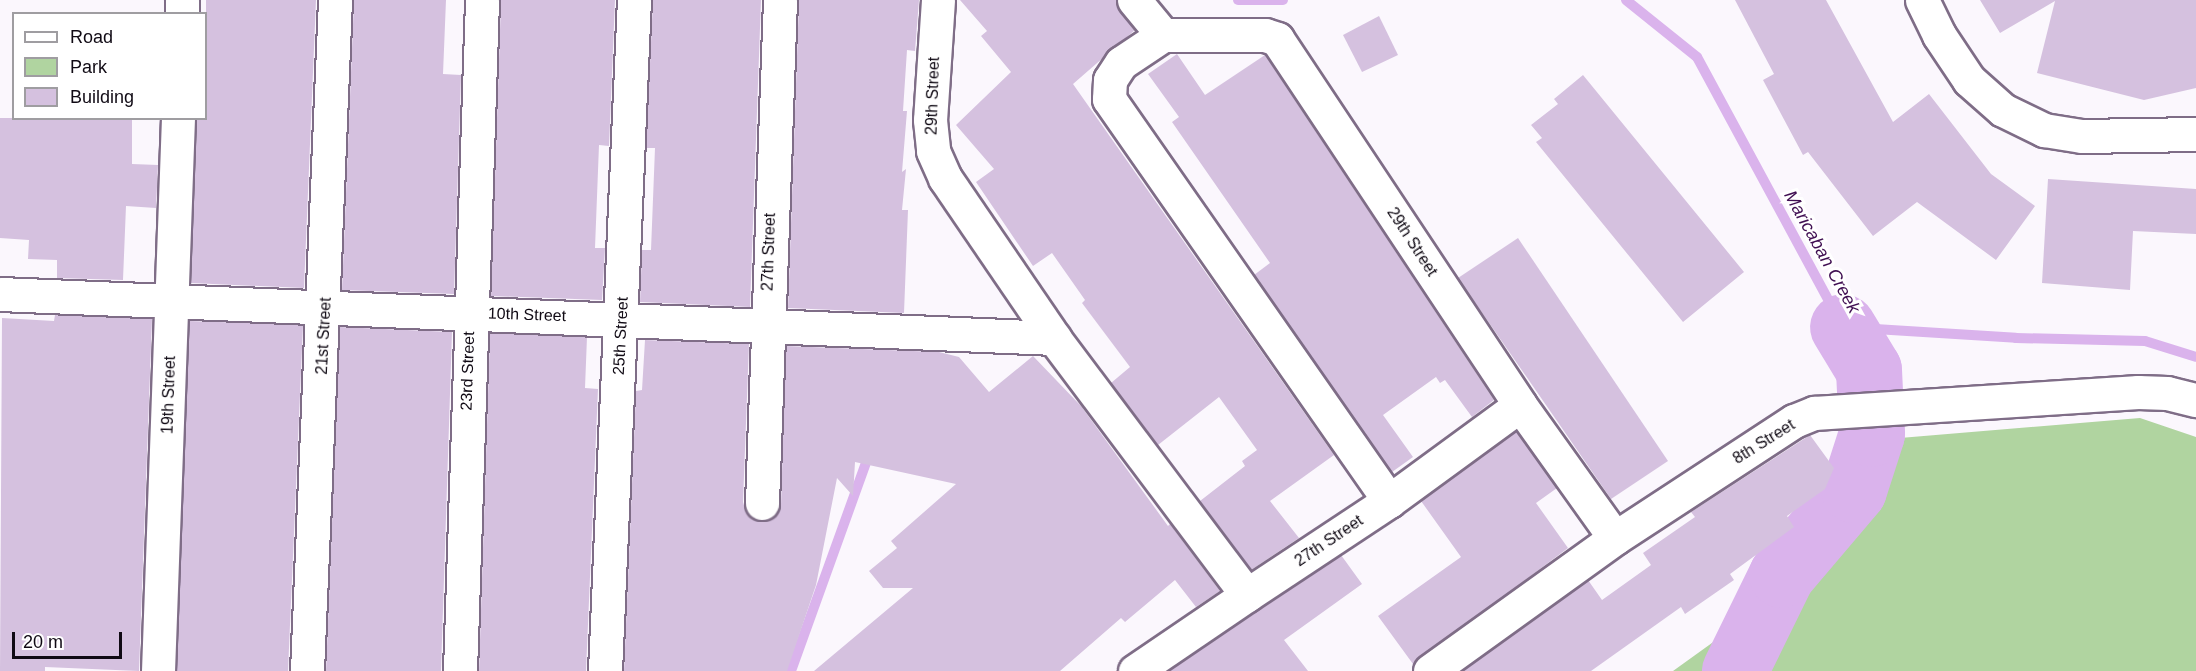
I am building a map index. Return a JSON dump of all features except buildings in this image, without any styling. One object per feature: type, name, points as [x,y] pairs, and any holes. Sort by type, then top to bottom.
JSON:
[{"type":"street","name":"21st Street","points":[[307,671],[325,307],[336,0]]},
{"type":"street","name":"23rd Street","points":[[460,671],[482,0]]},
{"type":"street","name":"25th Street","points":[[605,671],[634,0]]},
{"type":"street","name":"27th Street","points":[[762,503],[766,324],[780,0]]},
{"type":"street","name":"29th Street","points":[[938,0],[930,120],[933,151],[945,178],[1054,338],[1247,595]]},
{"type":"street","points":[[1134,0],[1163,35],[1121,63],[1110,80],[1109,99],[1389,501]]},
{"type":"street","points":[[1923,0],[1939,35],[1969,80],[2003,110],[2044,130],[2082,136],[2196,134]]},
{"type":"street","name":"29th Street","points":[[1163,35],[1265,35],[1277,39],[1520,405],[1615,538]]},
{"type":"street","name":"19th Street","points":[[158,671],[178,120]]},
{"type":"street","name":"10th Street","points":[[0,294],[766,324],[1054,338]]},
{"type":"street","name":"8th Street","points":[[1430,671],[1615,538],[1794,421],[1827,412],[2138,392],[2167,393],[2196,400]]},
{"type":"street","name":"27th Street","points":[[1135,671],[1389,501],[1520,405]]},
{"type":"green space","points":[[2140,418],[2196,437],[2196,671],[1673,671],[1805,576],[1900,438]]},
{"type":"waterway","name":"Maricaban Creek","points":[[1238,0],[1283,0]]},
{"type":"waterway","name":"Maricaban Creek","points":[[1626,0],[1697,57],[1843,327],[2016,338],[2145,341],[2196,357]]},
{"type":"waterway","points":[[1735,671],[1782,575],[1854,490],[1872,434],[1869,370],[1843,327]]},
{"type":"waterway","points":[[791,671],[870,451]]}]
